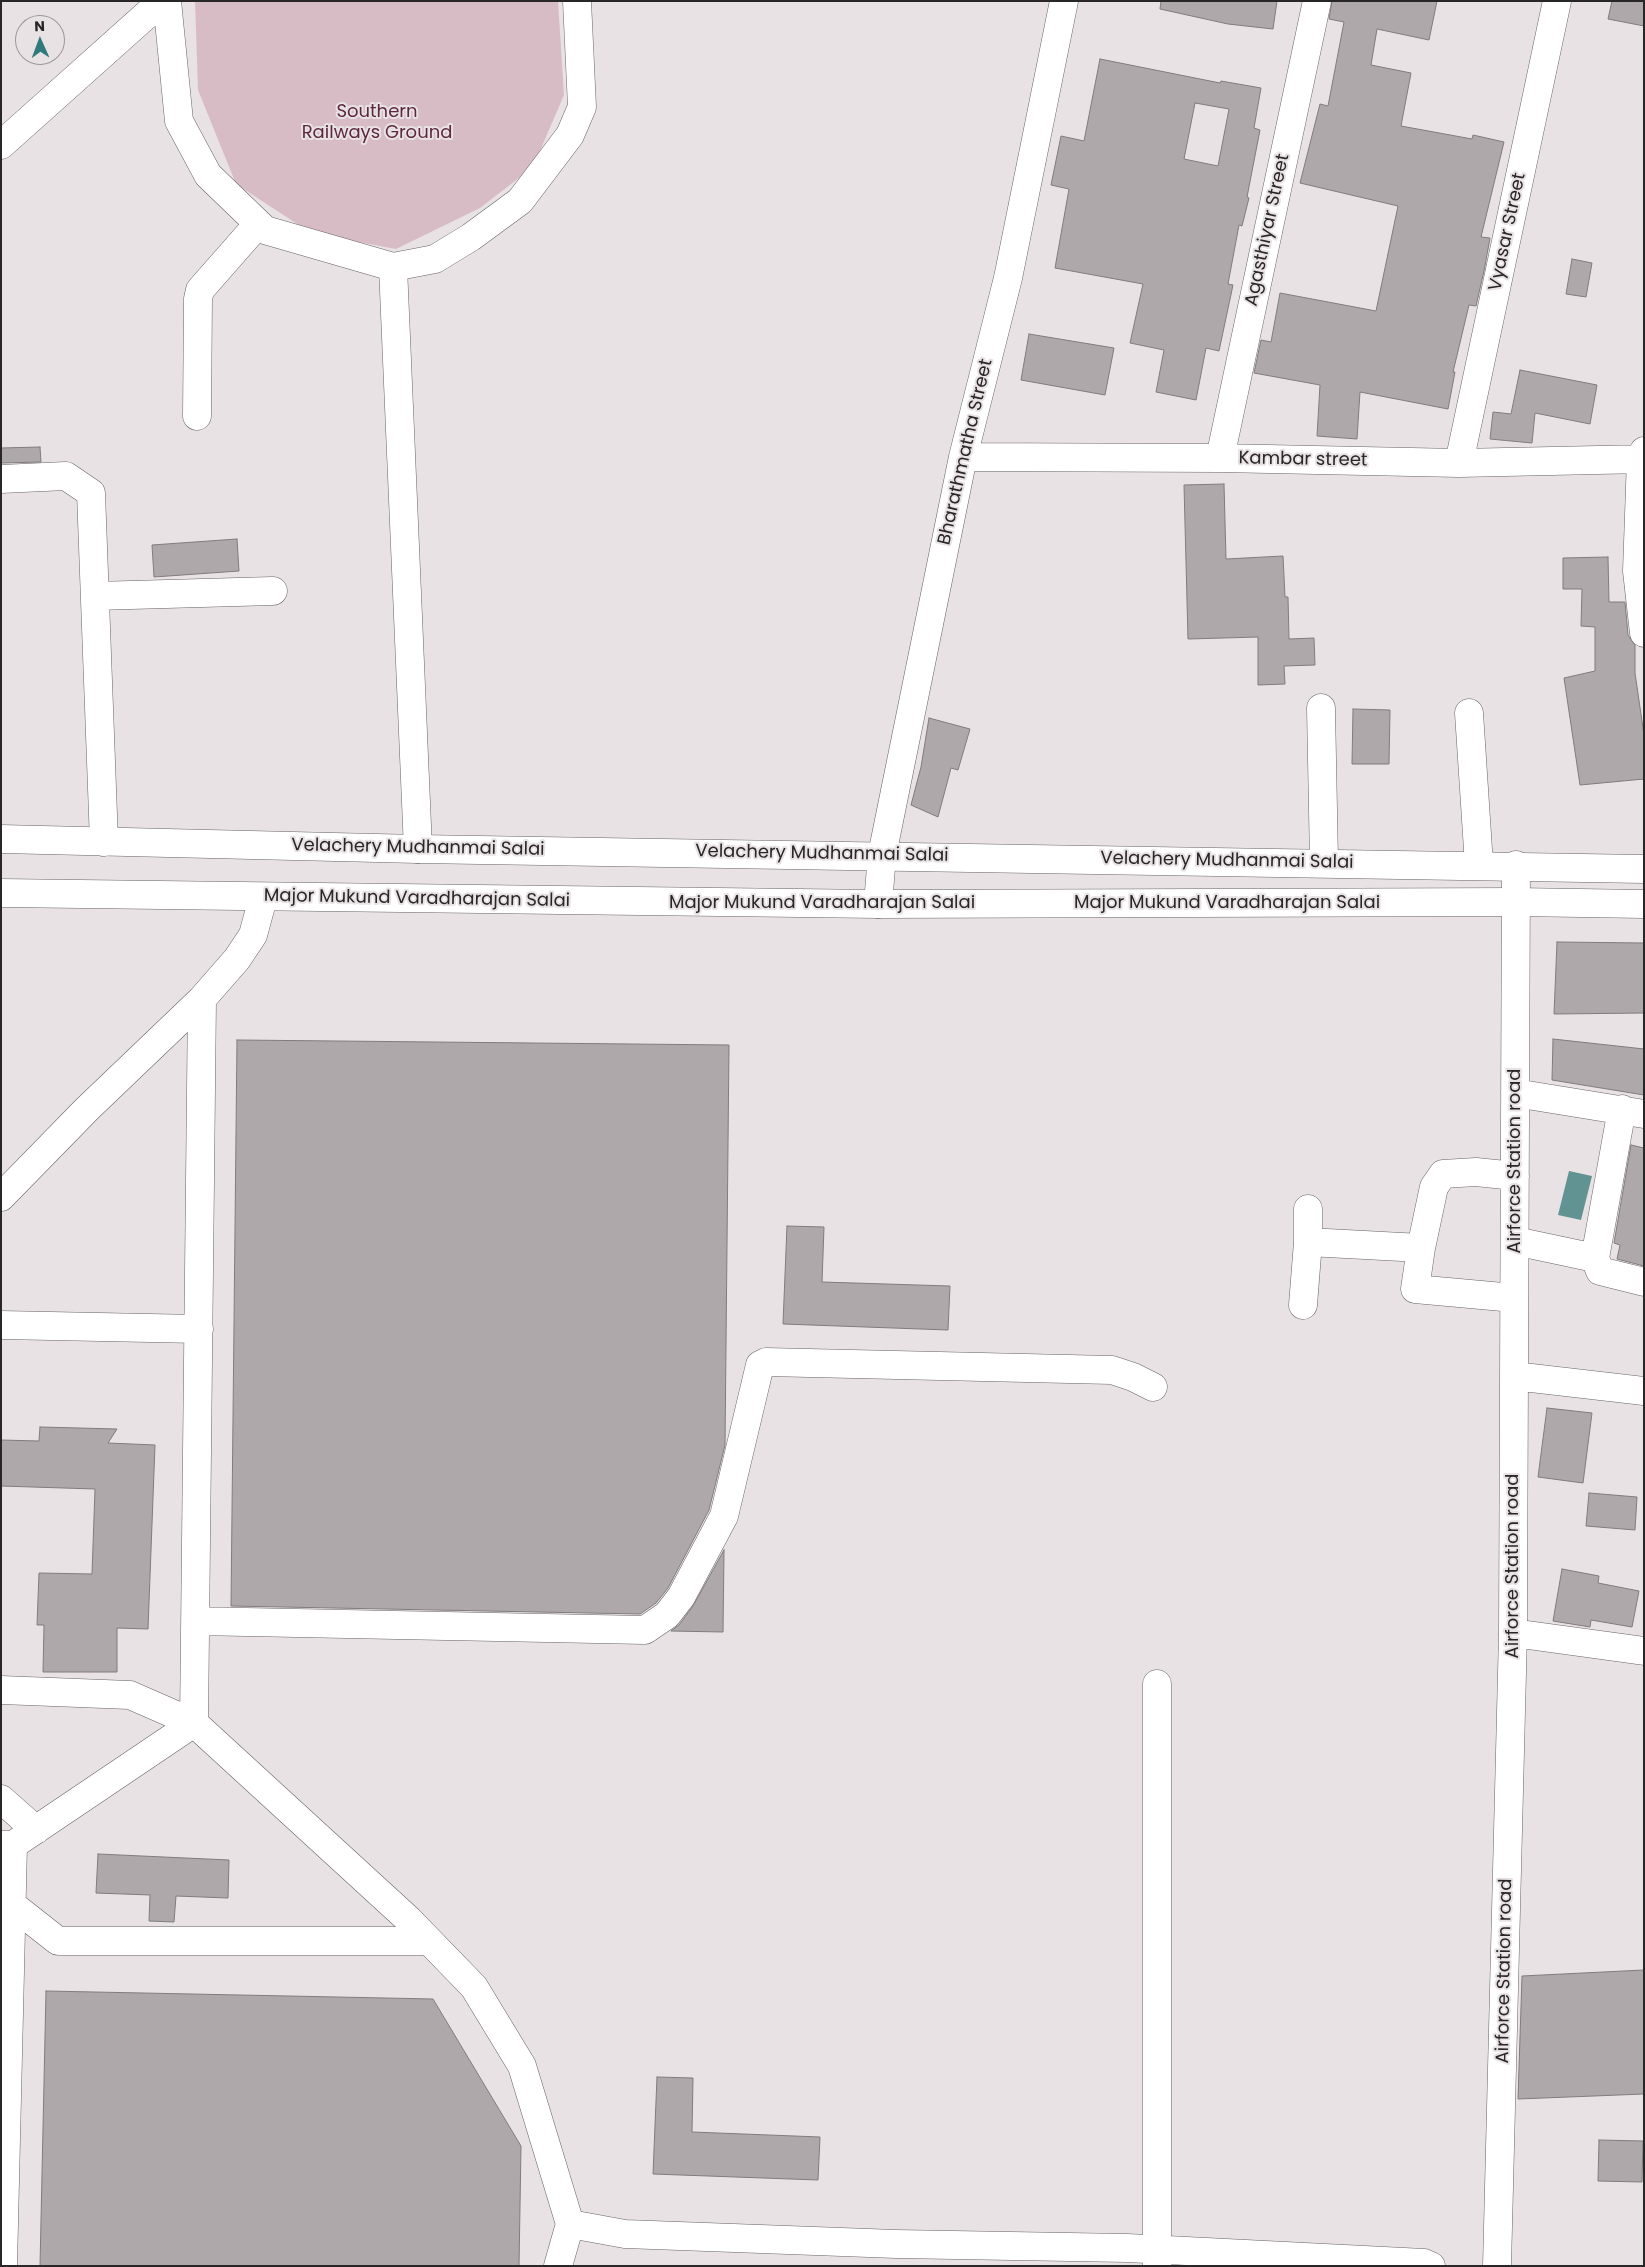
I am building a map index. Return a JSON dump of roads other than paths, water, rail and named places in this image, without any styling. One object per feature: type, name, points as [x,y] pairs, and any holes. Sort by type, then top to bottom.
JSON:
[{"type":"street","points":[[1,145],[162,1]]},
{"type":"street","points":[[167,1],[179,121],[208,175],[265,230],[393,267],[435,259],[471,237],[520,201],[570,135],[582,107],[577,1]]},
{"type":"street","name":"Bharathmatha Street","points":[[878,904],[882,855],[963,456],[1008,278],[1064,1]]},
{"type":"street","name":"Agasthiyar Street","points":[[1220,458],[1317,1]]},
{"type":"street","name":"Vyasar Street","points":[[1459,463],[1557,1]]},
{"type":"street","points":[[197,416],[198,299],[200,290],[258,224]]},
{"type":"street","points":[[393,267],[418,849]]},
{"type":"street","name":"Kambar street","points":[[963,456],[1220,458],[1459,463],[1643,456]]},
{"type":"street","points":[[1643,456],[1637,571],[1644,633]]},
{"type":"street","points":[[1,479],[66,476],[91,493],[104,842]]},
{"type":"street","points":[[95,596],[273,591]]},
{"type":"street","points":[[1321,708],[1324,862]]},
{"type":"street","points":[[1469,713],[1479,865]]},
{"type":"street","name":"Velachery Mudhanmai Salai","points":[[1,839],[418,849],[1516,865],[1644,869]]},
{"type":"street","name":"Airforce Station road","points":[[1497,2266],[1513,1633],[1516,865]]},
{"type":"street","name":"Major Mukund Varadharajan Salai","points":[[1,893],[263,898],[878,904],[1516,902],[1644,904]]},
{"type":"street","points":[[1,1196],[87,1109],[202,999],[237,959],[253,935],[263,898]]},
{"type":"street","points":[[194,1723],[202,999]]},
{"type":"street","points":[[1515,1093],[1633,1111],[1595,1258],[1600,1272],[1644,1282]]},
{"type":"street","points":[[1514,1298],[1415,1290],[1434,1186],[1443,1174],[1476,1172],[1515,1176]]},
{"type":"street","points":[[1303,1305],[1308,1242],[1308,1209]]},
{"type":"street","points":[[1515,1241],[1595,1258]]},
{"type":"street","points":[[1308,1242],[1422,1248]]},
{"type":"street","points":[[1,1325],[198,1329]]},
{"type":"street","points":[[196,1621],[645,1630],[667,1615],[681,1597],[724,1516],[760,1365],[766,1362],[1112,1370],[1133,1377],[1153,1387]]},
{"type":"street","points":[[1514,1376],[1644,1391]]},
{"type":"street","points":[[1513,1633],[1644,1651]]},
{"type":"street","points":[[1157,1684],[1158,2257]]},
{"type":"street","points":[[1,1690],[130,1695],[194,1723],[288,1807],[429,1941],[474,1987],[522,2066],[570,2224],[558,2266]]},
{"type":"street","points":[[3,2266],[11,1904],[7,1845],[36,1830],[194,1723]]},
{"type":"street","points":[[1,1799],[36,1830]]},
{"type":"street","points":[[11,1904],[58,1941],[429,1941]]},
{"type":"street","points":[[570,2224],[625,2234],[896,2244],[1158,2257],[1424,2263],[1431,2266]]},
{"type":"water","points":[[1569,1171],[1592,1176],[1581,1220],[1558,1215]]},
{"type":"park label","name":"Southern Railways Ground","points":[[377,122]]}]
